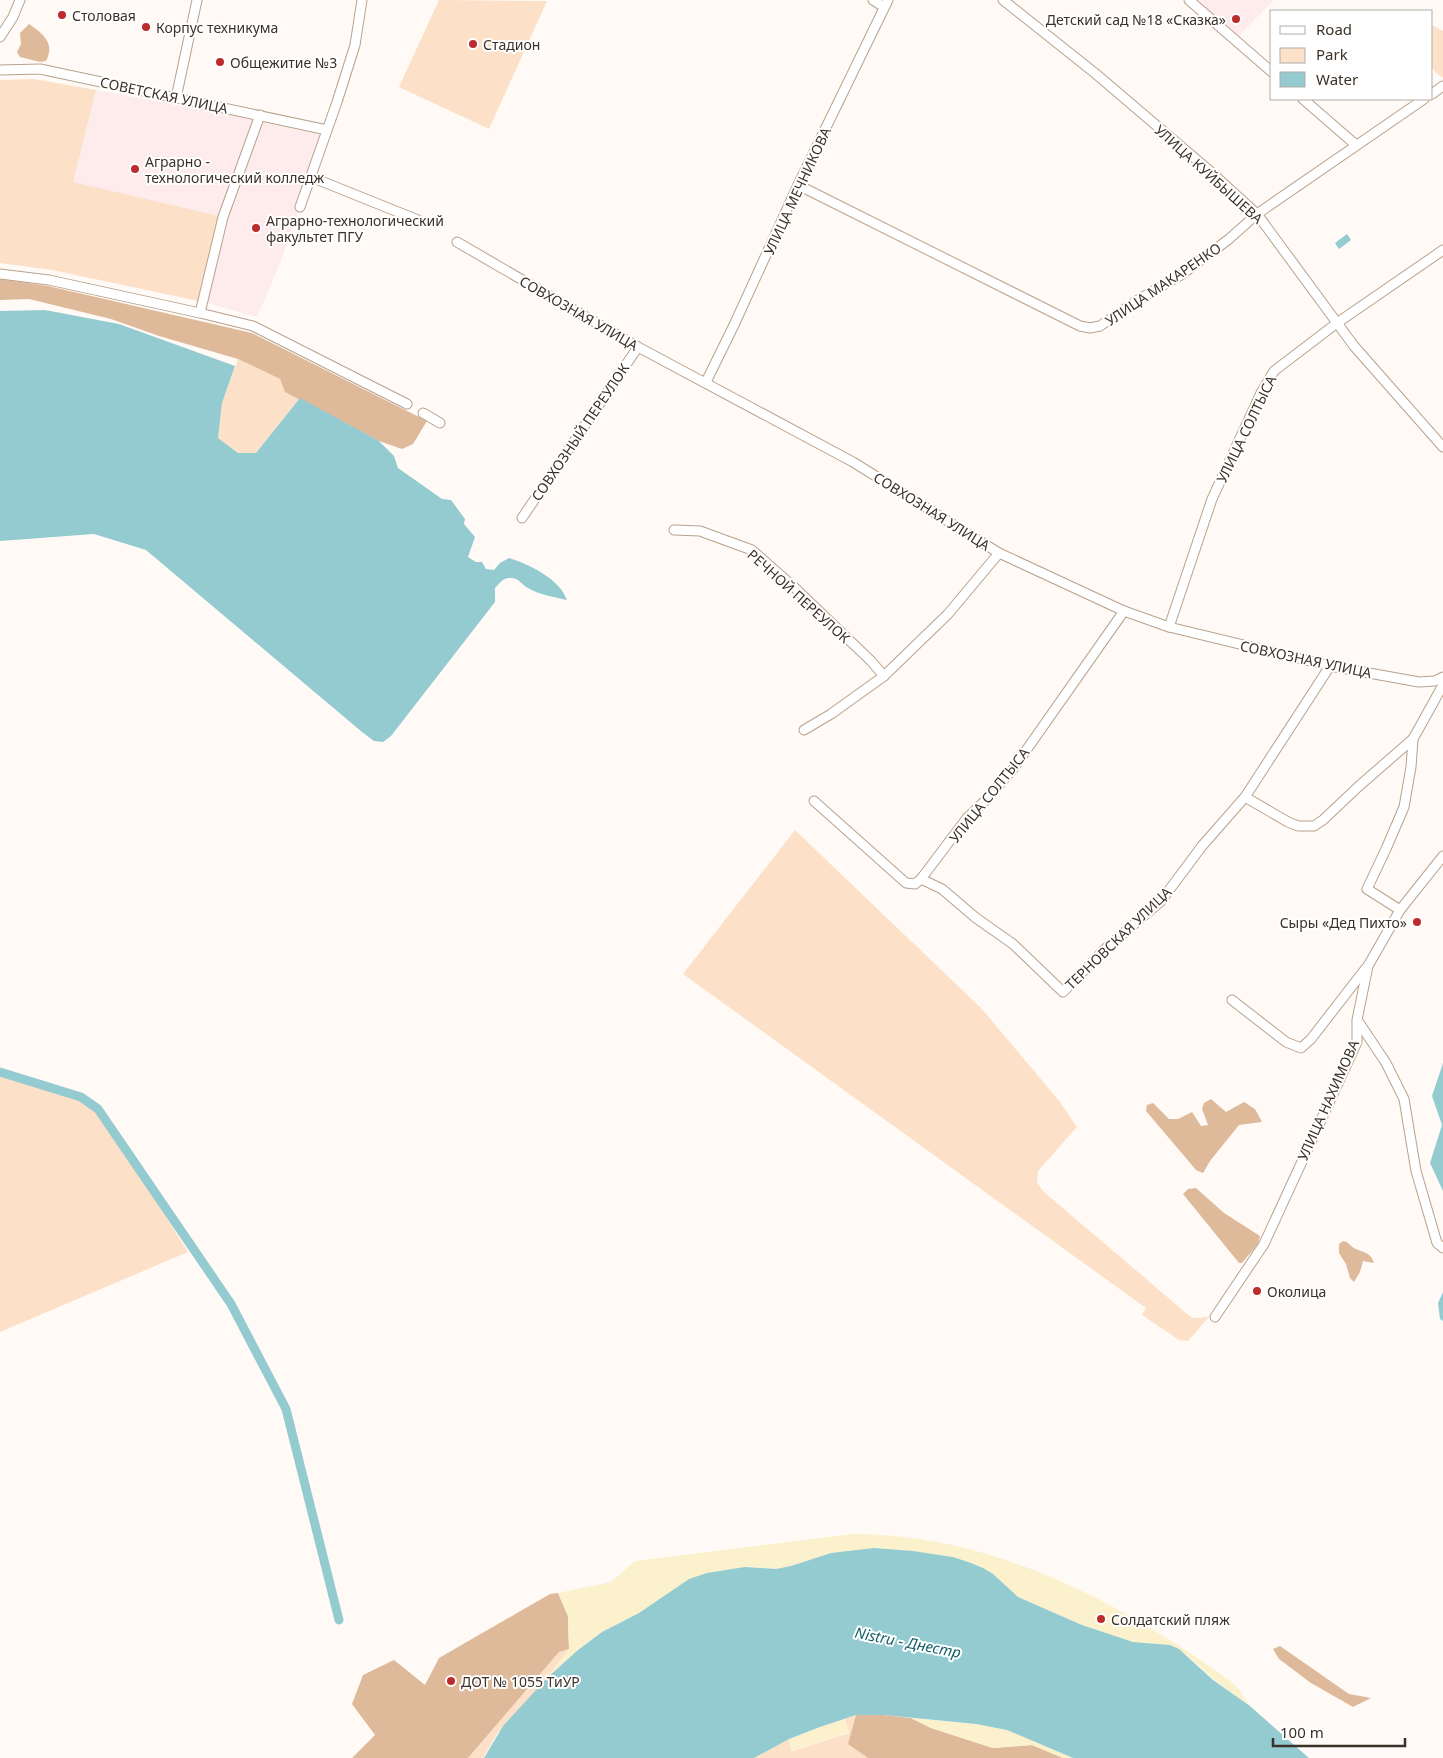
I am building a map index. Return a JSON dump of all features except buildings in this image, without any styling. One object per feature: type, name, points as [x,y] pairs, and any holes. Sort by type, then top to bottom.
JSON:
[{"type":"street","points":[[0,37],[13,17],[20,0]]},
{"type":"street","points":[[176,98],[197,0]]},
{"type":"street","points":[[300,207],[355,45],[362,0]]},
{"type":"street","points":[[872,0],[886,4]]},
{"type":"street","name":"УЛИЦА КУЙБЫШЕВА","points":[[1003,0],[1096,74],[1211,172],[1257,214],[1354,346],[1443,447]]},
{"type":"street","points":[[1189,0],[1270,70]]},
{"type":"street","name":"УЛИЦА МЕЧНИКОВА","points":[[706,382],[798,185],[886,4]]},
{"type":"street","name":"СОВЕТСКАЯ УЛИЦА","points":[[0,70],[40,69],[327,130]]},
{"type":"street","points":[[1304,100],[1356,145]]},
{"type":"street","name":"УЛИЦА МАКАРЕНКО","points":[[798,185],[1080,326],[1090,328],[1100,326],[1141,298],[1181,275],[1230,239],[1257,214],[1423,100]]},
{"type":"street","points":[[200,313],[223,217],[260,115]]},
{"type":"street","points":[[311,177],[418,220]]},
{"type":"street","name":"СОВХОЗНАЯ УЛИЦА","points":[[458,242],[638,347],[853,462],[999,553],[1124,611],[1168,627],[1330,666],[1418,682],[1435,681],[1443,677]]},
{"type":"street","name":"УЛИЦА СОЛТЫСА","points":[[1168,627],[1212,499],[1261,393],[1274,371],[1337,323],[1443,250]]},
{"type":"street","points":[[0,274],[49,280],[253,326],[407,404]]},
{"type":"street","name":"СОВХОЗНЫЙ ПЕРЕУЛОК","points":[[522,518],[638,347]]},
{"type":"street","points":[[423,412],[440,423]]},
{"type":"street","name":"РЕЧНОЙ ПЕРЕУЛОК","points":[[674,530],[700,531],[752,550],[802,595],[871,661],[884,676]]},
{"type":"street","points":[[804,730],[831,714],[884,676],[948,614],[999,553]]},
{"type":"street","name":"УЛИЦА СОЛТЫСА","points":[[921,879],[967,818],[988,798],[1013,769],[1124,611]]},
{"type":"street","name":"ТЕРНОВСКАЯ УЛИЦА","points":[[814,800],[906,883],[915,884],[921,879],[942,888],[976,918],[1013,944],[1063,992],[1104,950],[1161,901],[1202,846],[1245,797],[1330,666]]},
{"type":"street","points":[[1245,797],[1288,822],[1298,826],[1314,826],[1413,739],[1443,684]]},
{"type":"street","points":[[1400,910],[1367,889],[1404,807],[1411,767],[1413,739]]},
{"type":"street","name":"УЛИЦА НАХИМОВА","points":[[1215,1317],[1264,1244],[1357,1042],[1358,1020],[1368,966],[1400,910],[1431,868],[1443,856]]},
{"type":"street","points":[[1232,1000],[1286,1042],[1301,1048],[1311,1039],[1368,966]]},
{"type":"street","points":[[1358,1020],[1386,1063],[1404,1099],[1416,1171],[1437,1242],[1443,1248]]},
{"type":"shaded area","name":"Детский сад №18 «Сказка»","points":[[1195,0],[1274,0],[1238,37]]},
{"type":"shaded area","points":[[29,24],[46,39],[49,55],[46,61],[40,62],[20,57],[17,52],[21,44],[20,33]]},
{"type":"shaded area","points":[[96,90],[258,120],[325,136],[279,266],[257,317],[203,302],[72,182]]},
{"type":"shaded area","points":[[0,279],[48,286],[252,333],[427,421],[413,444],[402,449],[379,441],[285,392],[280,379],[238,359],[159,336],[111,319],[29,299],[0,300]]},
{"type":"shaded area","points":[[1211,1099],[1226,1112],[1244,1102],[1255,1109],[1262,1122],[1239,1125],[1210,1161],[1203,1173],[1196,1170],[1146,1111],[1147,1105],[1153,1103],[1169,1119],[1178,1119],[1192,1112],[1201,1126],[1208,1125],[1202,1109],[1204,1103]]},
{"type":"shaded area","points":[[1196,1188],[1224,1213],[1260,1236],[1258,1244],[1242,1263],[1239,1263],[1183,1194],[1188,1189]]},
{"type":"shaded area","points":[[1343,1241],[1368,1254],[1374,1263],[1363,1261],[1360,1272],[1354,1282],[1350,1278],[1346,1264],[1339,1253],[1339,1244]]},
{"type":"shaded area","points":[[558,1593],[568,1616],[569,1649],[559,1652],[468,1758],[352,1758],[375,1735],[352,1704],[363,1675],[394,1660],[425,1685],[439,1658],[550,1594]]},
{"type":"shaded area","points":[[1280,1646],[1349,1694],[1371,1698],[1353,1707],[1311,1683],[1279,1659],[1273,1649]]},
{"type":"shaded area","points":[[856,1715],[884,1715],[911,1718],[931,1728],[993,1748],[1032,1745],[1063,1758],[868,1758],[848,1744]]},
{"type":"green space","name":"Стадион","points":[[439,0],[547,1],[489,129],[399,87]]},
{"type":"green space","points":[[1433,26],[1443,31],[1443,78],[1433,69]]},
{"type":"green space","points":[[34,79],[96,90],[73,182],[223,217],[203,302],[52,270],[0,263],[0,80]]},
{"type":"green space","points":[[238,359],[280,379],[286,392],[300,398],[256,453],[238,453],[218,438],[222,403]]},
{"type":"green space","points":[[795,830],[982,1009],[1060,1102],[1077,1127],[1038,1171],[1037,1183],[1044,1192],[1192,1318],[1209,1317],[1188,1341],[1179,1340],[1142,1315],[1146,1308],[683,974]]},
{"type":"green space","points":[[0,1072],[81,1097],[98,1109],[188,1252],[0,1332]]},
{"type":"green space","points":[[569,1649],[548,1677],[497,1734],[483,1758],[468,1758],[559,1652]]},
{"type":"green space","points":[[856,1715],[871,1758],[754,1758],[789,1739],[792,1751],[849,1733],[845,1719]]},
{"type":"sand","name":"Солдатский пляж","points":[[853,1534],[905,1537],[955,1546],[1004,1559],[1052,1577],[1098,1599],[1187,1651],[1229,1680],[1239,1689],[1250,1706],[1213,1679],[1187,1655],[1170,1645],[1133,1642],[1082,1625],[1018,1597],[983,1568],[953,1557],[874,1548],[831,1553],[776,1569],[745,1567],[689,1579],[639,1613],[602,1632],[578,1650],[548,1677],[569,1649],[568,1616],[558,1593],[611,1582],[635,1561]]},
{"type":"sand","points":[[911,1718],[976,1724],[1007,1730],[1073,1758],[1063,1758],[1032,1745],[993,1748],[931,1728]]},
{"type":"sand","points":[[845,1719],[849,1732],[791,1751],[789,1739]]},
{"type":"water","points":[[1347,234],[1351,240],[1339,249],[1335,243]]},
{"type":"water","points":[[45,310],[119,324],[235,366],[222,403],[218,438],[238,453],[256,453],[300,398],[379,441],[394,456],[398,468],[442,499],[451,500],[465,519],[464,524],[475,537],[468,557],[476,562],[482,562],[486,569],[494,570],[500,563],[509,558],[526,564],[543,573],[558,585],[567,600],[537,592],[514,578],[506,578],[502,581],[495,588],[495,602],[391,736],[383,742],[374,741],[362,732],[146,550],[94,534],[0,541],[0,311]]},
{"type":"water","points":[[1443,1063],[1443,1191],[1430,1163],[1442,1125],[1432,1096]]},
{"type":"water","points":[[1443,1292],[1443,1321],[1440,1319],[1438,1303]]},
{"type":"water","name":"Nistru - Днестр","points":[[874,1548],[953,1557],[983,1568],[993,1574],[1018,1597],[1082,1625],[1133,1642],[1170,1645],[1179,1649],[1213,1680],[1250,1706],[1309,1758],[1073,1758],[1007,1730],[976,1724],[884,1715],[856,1715],[789,1739],[754,1758],[484,1758],[503,1726],[548,1677],[578,1650],[602,1632],[639,1613],[689,1579],[707,1573],[745,1567],[776,1569],[831,1553]]},
{"type":"waterway","points":[[0,1072],[81,1097],[98,1109],[231,1304],[286,1409],[339,1620]]},
{"type":"place","name":"Столовая","points":[[62,15]]},
{"type":"place","name":"Детский сад №18 «Сказка»","points":[[1236,19]]},
{"type":"place","name":"Корпус техникума","points":[[146,27]]},
{"type":"place","name":"Стадион","points":[[473,44]]},
{"type":"place","name":"Общежитие №3","points":[[220,62]]},
{"type":"place","name":"Аграрно - технологический колледж","points":[[135,169]]},
{"type":"place","name":"Аграрно-технологический факультет ПГУ","points":[[256,228]]},
{"type":"place","name":"Сыры «Дед Пихто»","points":[[1417,922]]},
{"type":"place","name":"Околица","points":[[1257,1291]]},
{"type":"place","name":"Солдатский пляж","points":[[1101,1619]]},
{"type":"place","name":"ДОТ № 1055 ТиУР","points":[[451,1681]]}]
